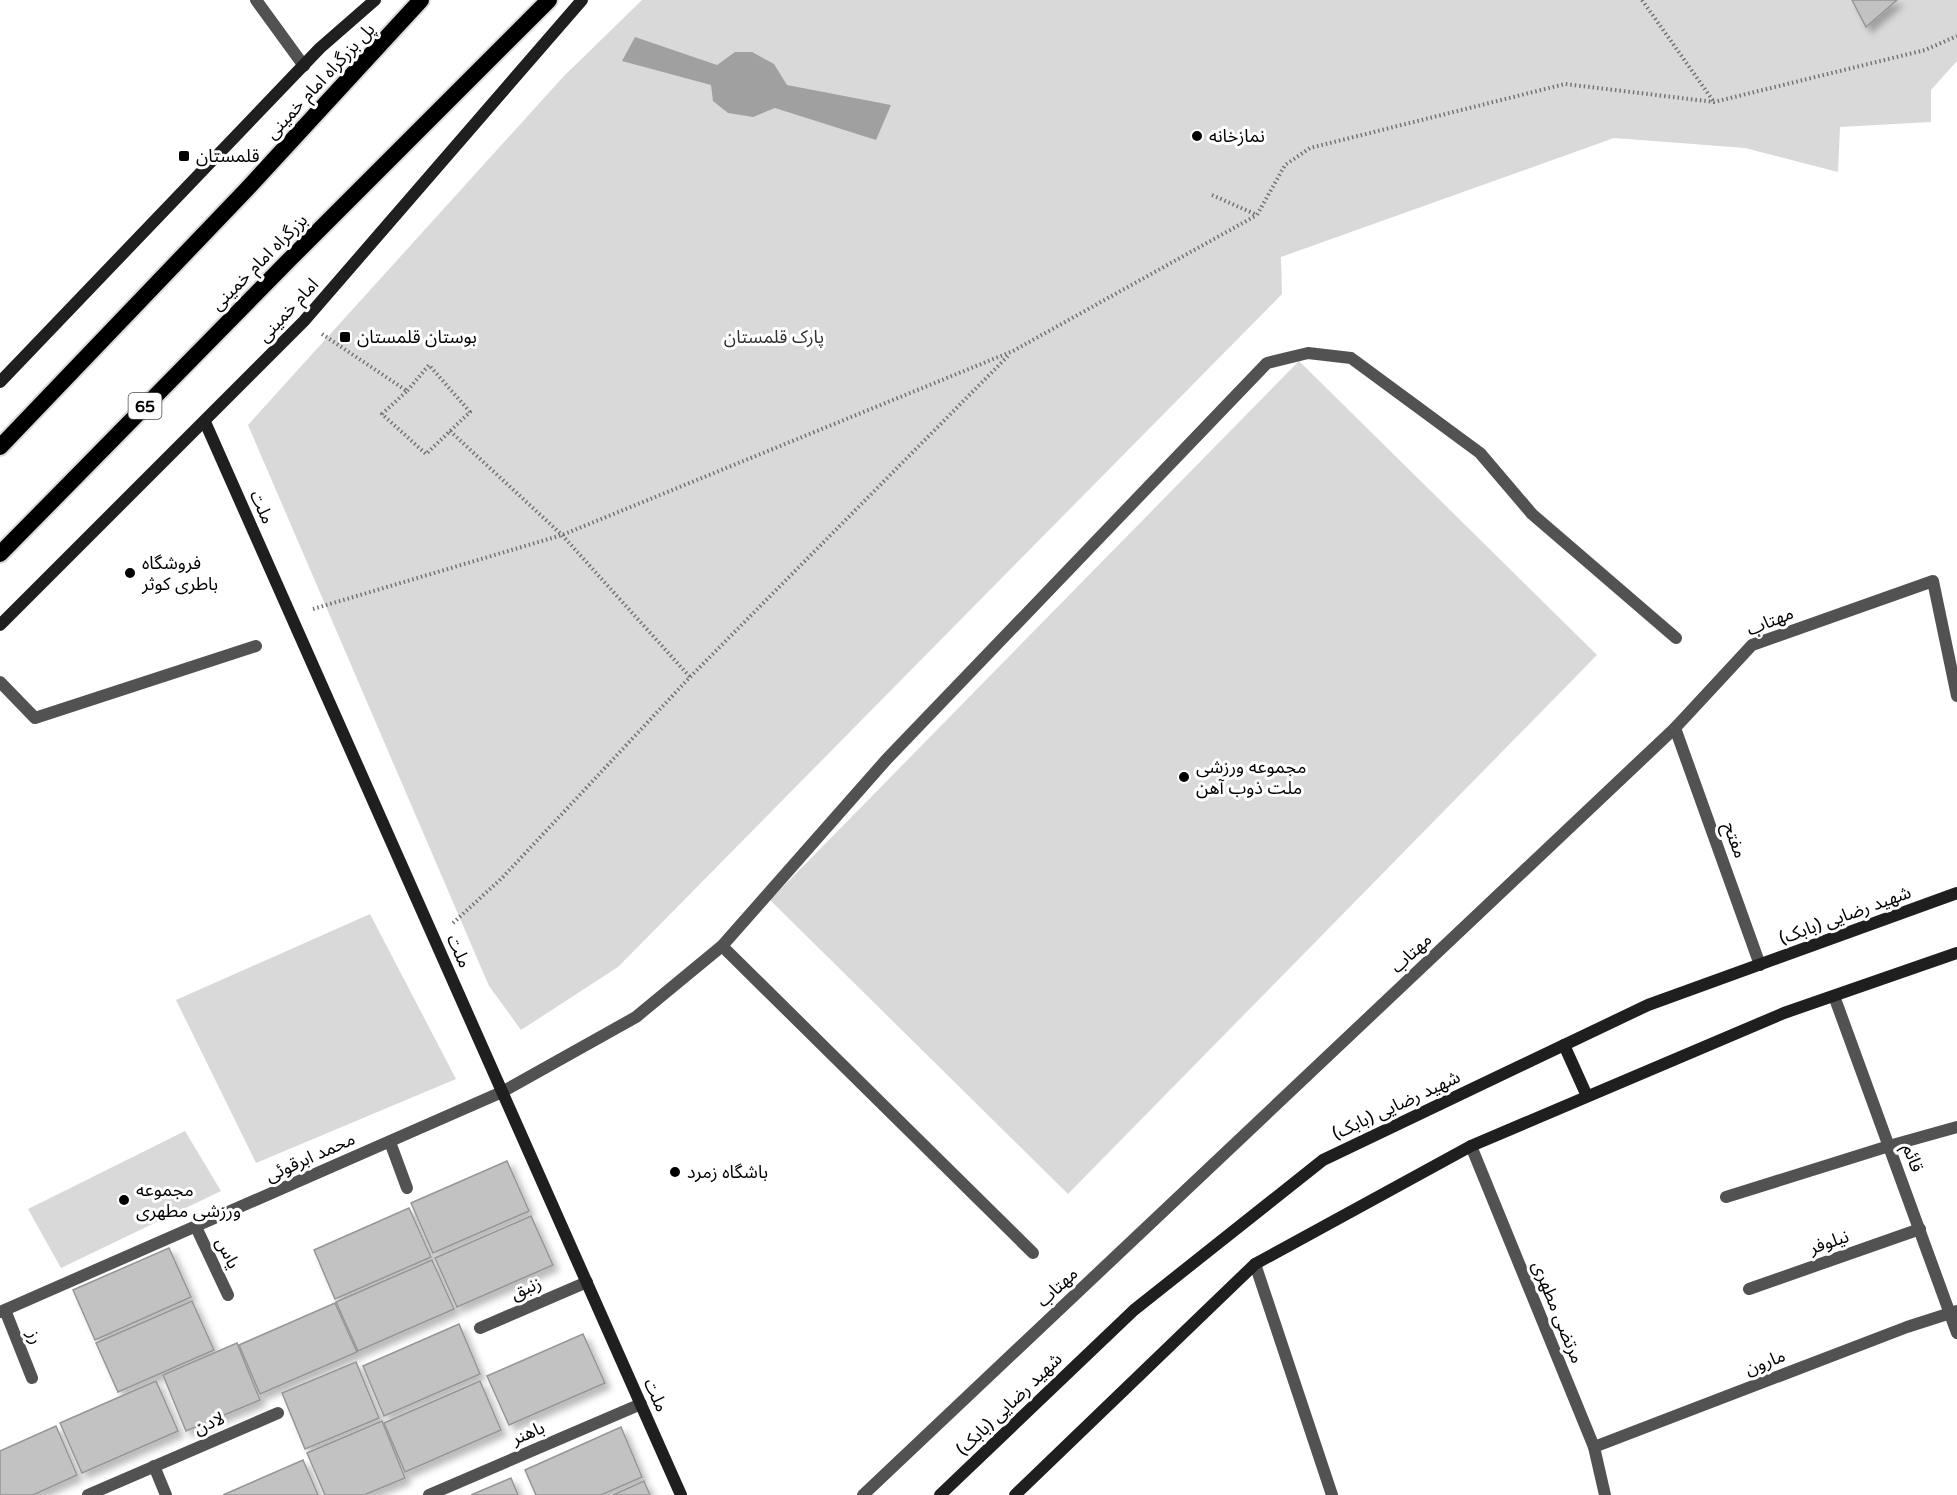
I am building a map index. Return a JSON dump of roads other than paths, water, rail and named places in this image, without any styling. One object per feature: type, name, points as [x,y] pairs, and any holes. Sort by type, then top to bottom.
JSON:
[{"type":"highway","name":"پل بزرگراه امام خمینی","points":[[0,447],[247,189],[421,0]]},
{"type":"highway","name":"بزرگراه امام خمینی","points":[[0,554],[549,0]]},
{"type":"main road","points":[[0,382],[320,48],[375,0]]},
{"type":"main road","name":"امام خمینی","points":[[0,625],[304,321],[582,0]]},
{"type":"main road","name":"ملت","points":[[205,422],[681,1495]]},
{"type":"main road","name":"شهید رضایی (بابک)","points":[[940,1495],[1134,1310],[1323,1160],[1647,1005],[1957,893]]},
{"type":"main road","points":[[1015,1495],[1255,1264],[1471,1146],[1784,1013],[1957,953]]},
{"type":"main road","points":[[1564,1045],[1587,1096]]},
{"type":"street","points":[[256,0],[304,66]]},
{"type":"street","name":"محمد ابرقوئی","points":[[3,1311],[502,1092],[636,1017],[722,946],[886,760],[1267,363],[1308,353],[1352,358],[1480,453],[1532,514],[1676,638]]},
{"type":"street","name":"مهتاب","points":[[863,1495],[1675,728],[1752,645],[1933,581],[1957,696]]},
{"type":"street","points":[[0,682],[35,718],[256,646]]},
{"type":"street","name":"مفتح","points":[[1675,728],[1760,964]]},
{"type":"street","points":[[722,946],[1033,1253]]},
{"type":"street","name":"قائم","points":[[1834,996],[1920,1229],[1954,1312],[1957,1333]]},
{"type":"street","points":[[1726,1197],[1957,1127]]},
{"type":"street","points":[[390,1142],[407,1188]]},
{"type":"street","name":"مرتضی مطهری","points":[[1471,1146],[1594,1447],[1605,1495]]},
{"type":"street","name":"یاس","points":[[196,1227],[228,1295]]},
{"type":"street","name":"نیلوفر","points":[[1749,1289],[1920,1229]]},
{"type":"street","points":[[1255,1264],[1332,1495]]},
{"type":"street","name":"زنبق","points":[[480,1328],[587,1282]]},
{"type":"street","name":"رز","points":[[3,1311],[32,1378]]},
{"type":"street","name":"مارون","points":[[1594,1447],[1906,1327],[1954,1312]]},
{"type":"street","name":"باهنر","points":[[429,1495],[641,1404]]},
{"type":"street","name":"لادن","points":[[88,1495],[278,1413]]},
{"type":"street","points":[[154,1466],[165,1495]]},
{"type":"place","name":"نمازخانه","points":[[1197,136]]},
{"type":"place","name":"قلمستان","points":[[184,156]]},
{"type":"place","name":"بوستان قلمستان","points":[[345,337]]},
{"type":"place","name":"فروشگاه باطری کوثر","points":[[130,573]]},
{"type":"place","name":"مجموعه ورزشی ملت ذوب آهن","points":[[1184,777]]},
{"type":"place","name":"باشگاه زمرد","points":[[675,1172]]},
{"type":"place","name":"مجموعه ورزشی مطهری","points":[[124,1200]]},
{"type":"park label","name":"پارک قلمستان","points":[[774,337]]}]
